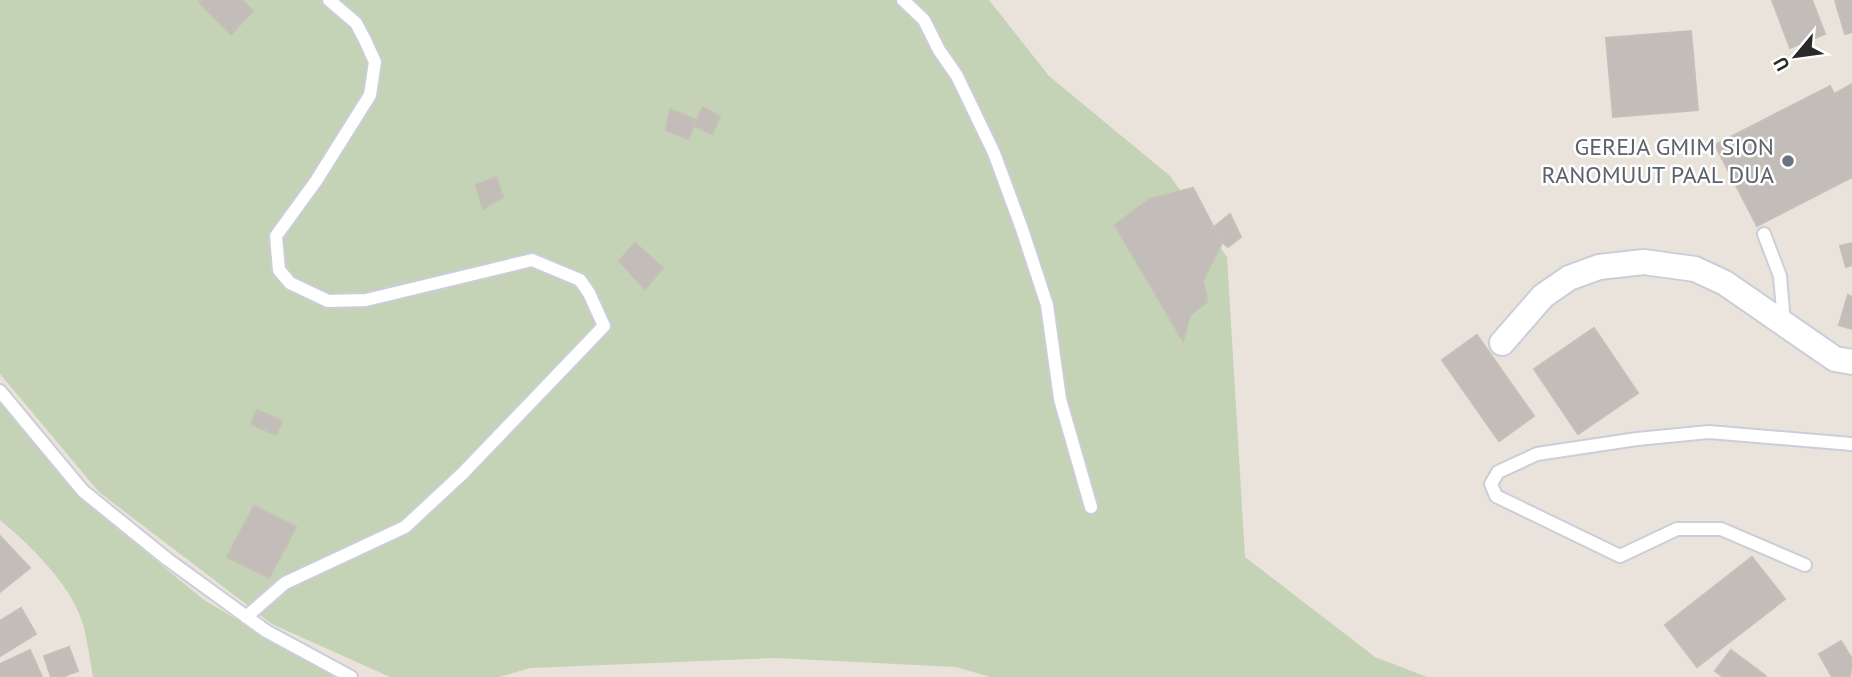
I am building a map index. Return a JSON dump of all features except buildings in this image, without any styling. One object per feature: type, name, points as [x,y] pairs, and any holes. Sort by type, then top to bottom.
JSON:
[{"type":"street","points":[[1502,343],[1543,296],[1569,278],[1599,267],[1644,261],[1695,269],[1725,283],[1835,359],[1852,362]]},
{"type":"lane","points":[[246,617],[285,583],[405,527],[463,473],[604,326],[580,280],[532,260],[366,300],[328,301],[290,283],[279,270],[276,236],[316,181],[370,95],[375,62],[366,40],[356,23],[329,0]]},
{"type":"lane","points":[[903,0],[924,20],[939,50],[957,76],[994,153],[1023,229],[1047,305],[1060,399],[1091,507]]},
{"type":"lane","points":[[1764,233],[1780,276],[1784,323]]},
{"type":"lane","points":[[0,391],[83,491],[167,559],[266,631],[351,677]]},
{"type":"lane","points":[[1805,565],[1721,529],[1677,529],[1620,556],[1496,496],[1491,484],[1498,472],[1537,454],[1637,439],[1709,432],[1852,444]]},
{"type":"green space","points":[[0,0],[989,0],[1049,76],[1170,176],[1227,257],[1245,557],[1375,657],[1427,677],[990,677],[956,667],[776,658],[530,668],[499,677],[390,677],[272,624],[99,492],[0,374]]},
{"type":"green space","points":[[0,402],[81,499],[204,600],[334,677],[93,677],[84,628],[71,597],[50,568],[0,520]]},
{"type":"place","name":"GEREJA GMIM SION RANOMUUT PAAL DUA","points":[[1788,161]]}]
